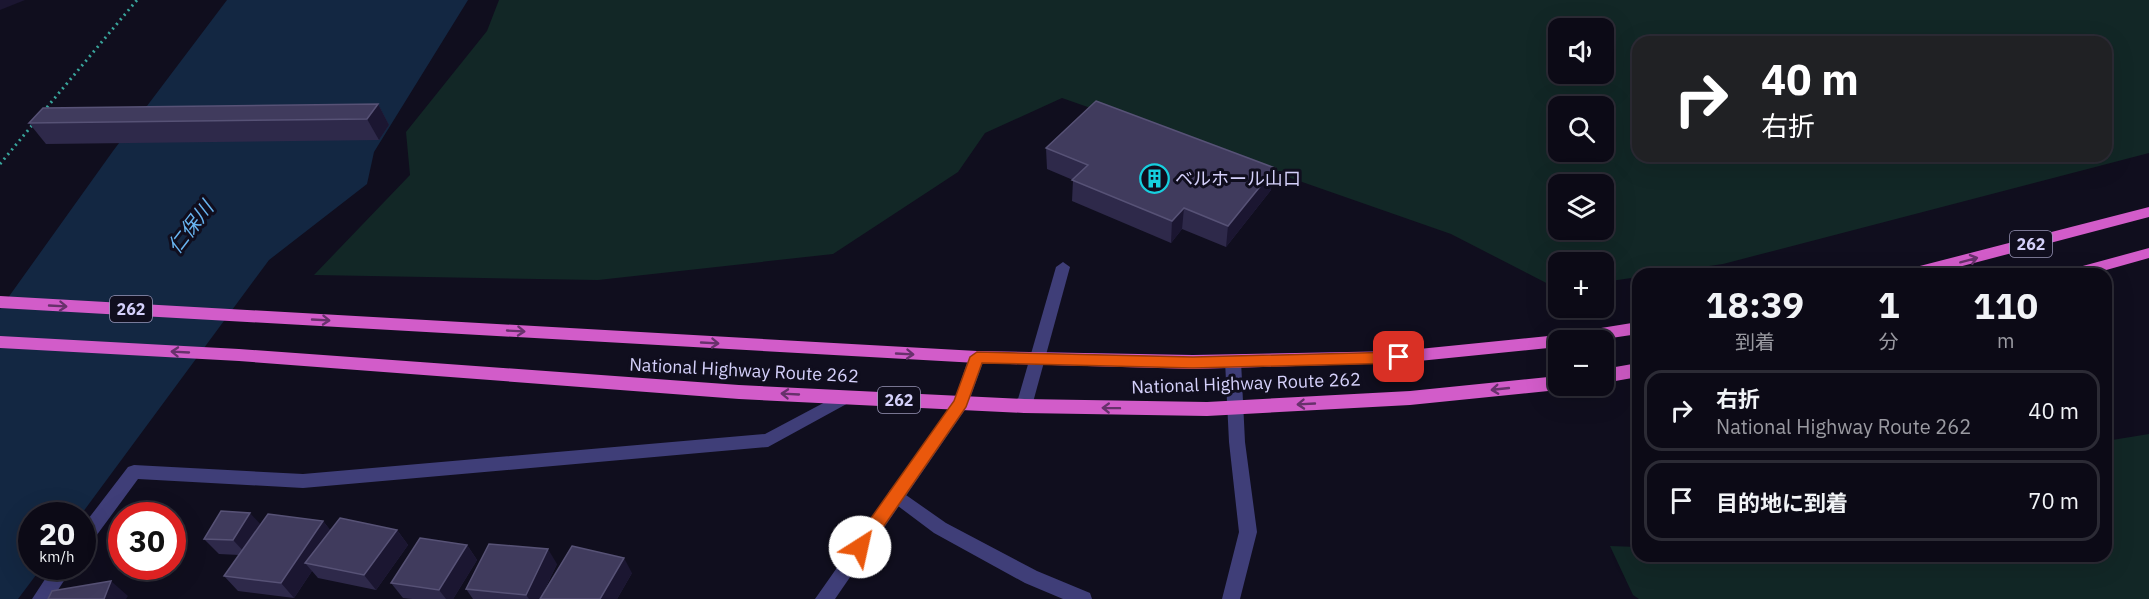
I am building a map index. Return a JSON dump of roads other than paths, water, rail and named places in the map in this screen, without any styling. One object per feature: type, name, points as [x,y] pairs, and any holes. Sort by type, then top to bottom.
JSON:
[{"type":"highway","name":"262","points":[[1935,268],[2149,212]]},
{"type":"highway","points":[[2096,268],[2149,254]]},
{"type":"highway","name":"National Highway Route 262","points":[[0,302],[977,357],[1233,362],[1399,357],[1548,342]]},
{"type":"highway","name":"National Highway Route 262","points":[[1614,332],[1632,329]]},
{"type":"highway","name":"National Highway Route 262","points":[[0,342],[239,355],[739,392],[1024,406],[1234,408],[1410,399],[1548,384]]},
{"type":"highway","points":[[1614,374],[1632,371]]},
{"type":"street","points":[[1024,406],[1064,267]]},
{"type":"street","points":[[824,599],[961,403],[977,357]]},
{"type":"street","points":[[1232,599],[1248,532],[1234,408],[1233,362]]},
{"type":"street","points":[[96,523],[134,472],[303,481],[768,440],[846,397]]},
{"type":"street","points":[[896,495],[940,528],[1031,577],[1083,599]]},
{"type":"street","points":[[41,599],[55,580]]},
{"type":"water","name":"仁保川","points":[[227,0],[468,0],[374,152],[367,184],[269,260],[90,502],[18,502],[18,580],[32,580],[18,599],[0,599],[0,309],[113,151]]},
{"type":"place","name":"ベルホール山口","points":[[1154,178]]}]
